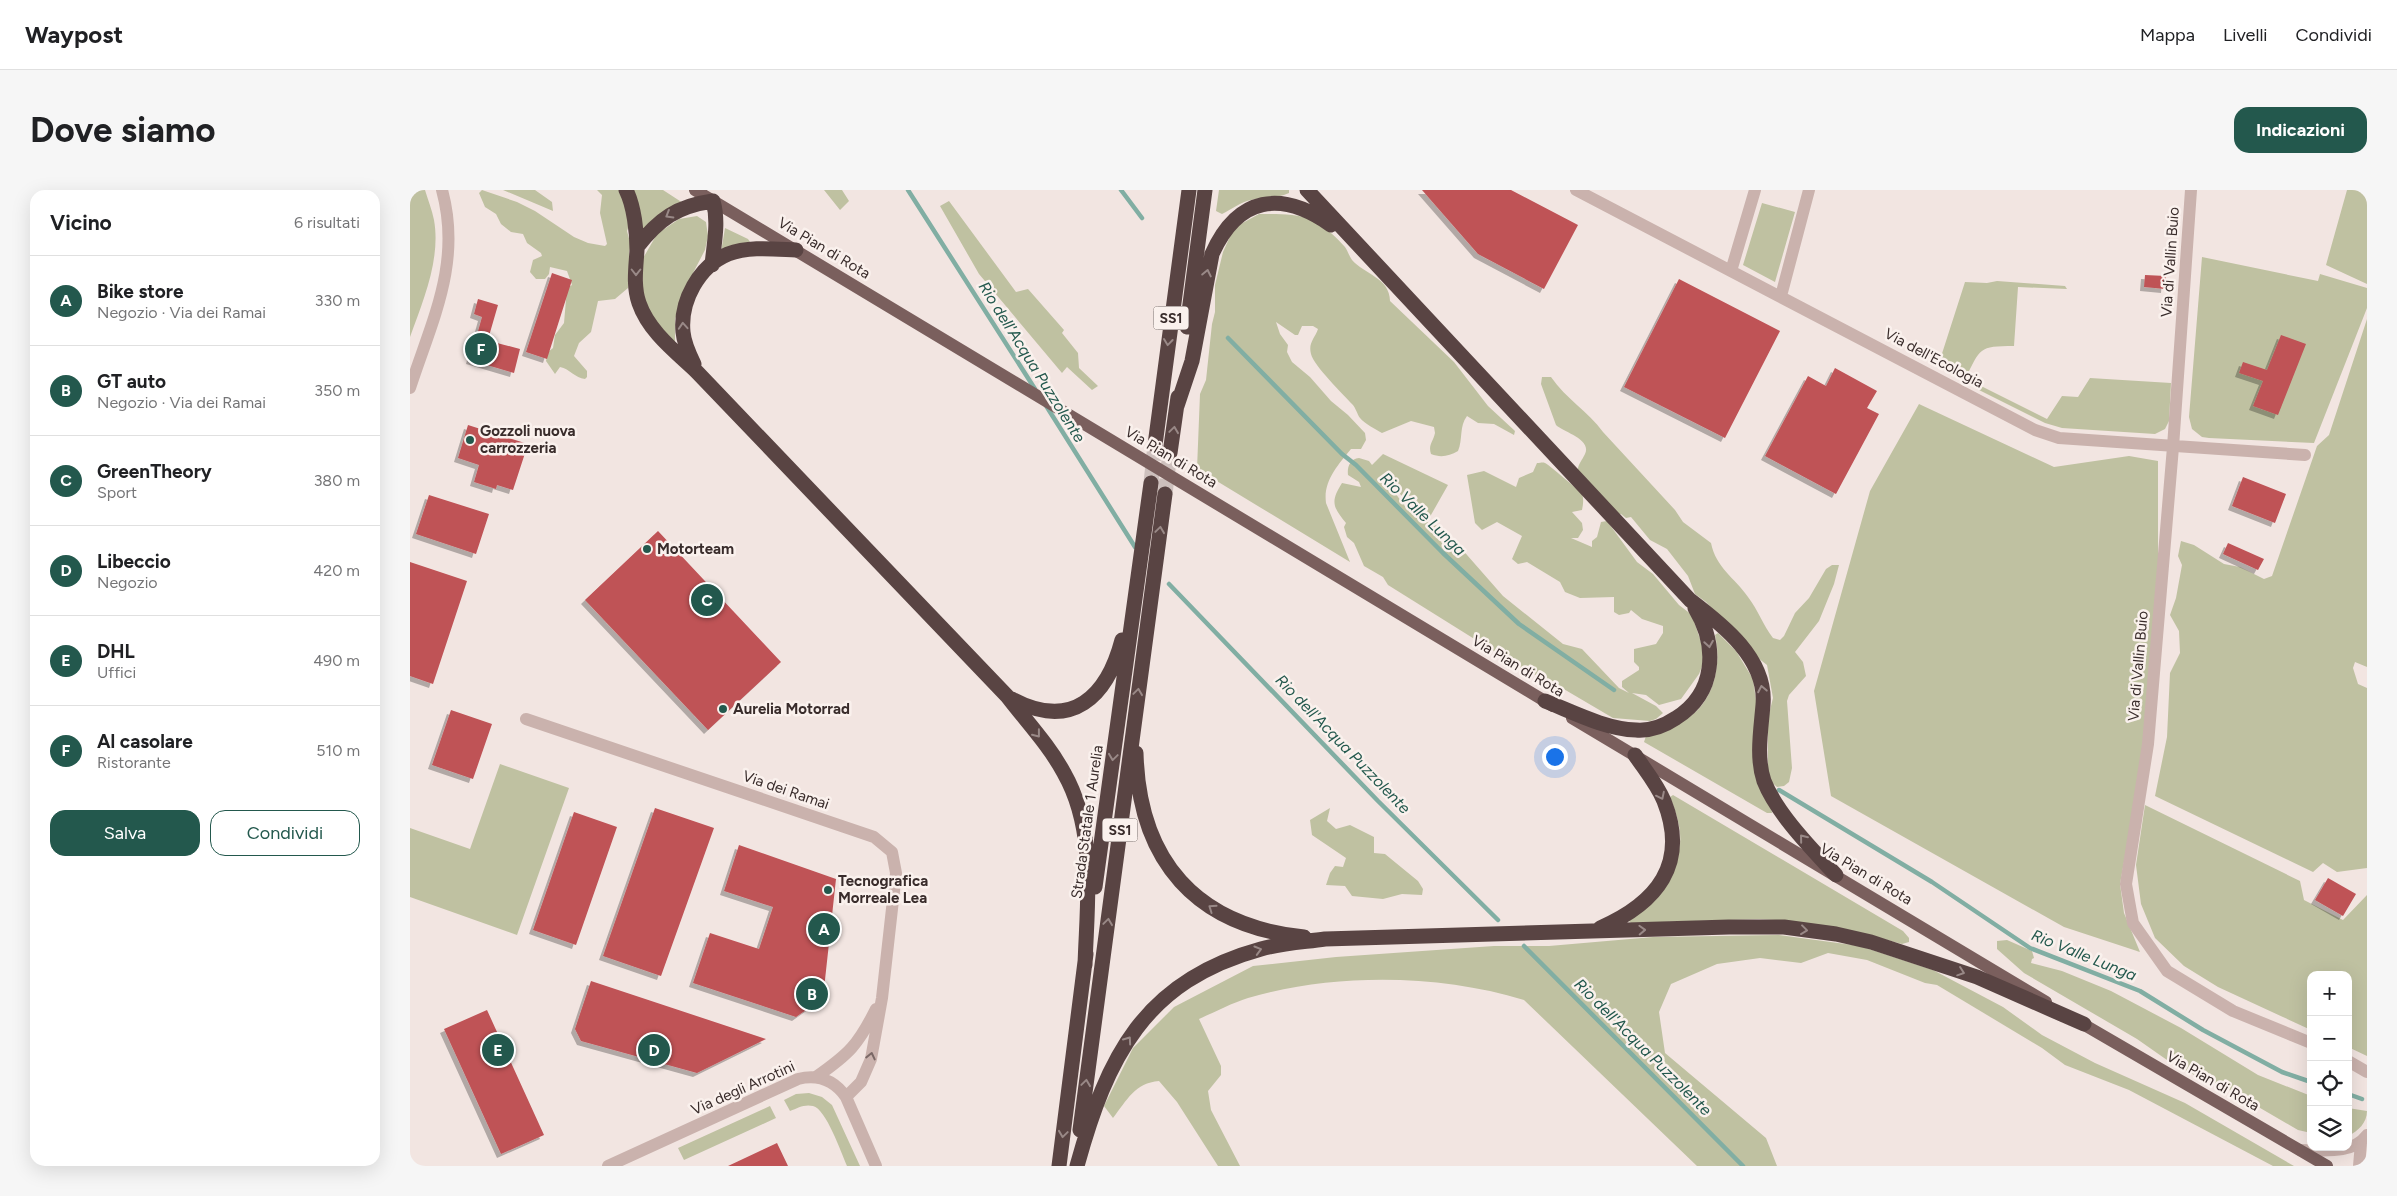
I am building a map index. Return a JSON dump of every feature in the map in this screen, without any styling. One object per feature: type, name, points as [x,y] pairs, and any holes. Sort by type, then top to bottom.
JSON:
[{"type":"highway","points":[[626,190],[632,210],[637,247],[636,286],[638,302],[658,334],[697,372],[1007,696],[1056,760],[1069,783],[1080,812],[1088,866],[1085,964]]},
{"type":"highway","name":"SS1","points":[[1155,445],[1189,190]]},
{"type":"highway","name":"SS1","points":[[1170,453],[1205,190]]},
{"type":"highway","points":[[1307,190],[1358,247],[1690,600],[1728,631],[1753,664],[1763,692],[1760,752],[1764,781],[1800,835],[1836,874]]},
{"type":"highway","points":[[637,247],[661,220],[680,208],[713,201],[717,213],[717,228],[712,265]]},
{"type":"highway","points":[[1177,406],[1192,361],[1212,254],[1218,240],[1232,221],[1241,214],[1261,206],[1280,204],[1300,207],[1320,217],[1358,247]]},
{"type":"highway","points":[[697,372],[686,347],[682,317],[689,294],[700,276],[728,254],[745,250],[796,250]]},
{"type":"highway","name":"Strada Statale 1 Aurelia","points":[[1059,1166],[1151,483]]},
{"type":"highway","name":"SS1","points":[[1076,1166],[1165,494]]},
{"type":"highway","points":[[1007,696],[1036,710],[1052,712],[1071,710],[1090,700],[1104,685],[1111,670],[1119,649],[1136,584]]},
{"type":"highway","points":[[1545,701],[1618,728],[1636,730],[1654,728],[1681,715],[1699,696],[1707,678],[1711,660],[1707,630],[1690,600]]},
{"type":"highway","points":[[1135,715],[1138,775],[1148,825],[1162,856],[1180,882],[1210,907],[1240,923],[1262,931],[1325,939]]},
{"type":"highway","points":[[1593,931],[1615,921],[1654,894],[1668,867],[1673,841],[1668,815],[1657,788],[1635,755]]},
{"type":"highway","points":[[1076,1166],[1089,1122],[1112,1065],[1135,1030],[1159,1003],[1193,978],[1234,958],[1274,946],[1325,939],[1775,927],[1836,934],[1912,955],[1978,978],[2084,1024]]},
{"type":"main road","name":"Via Pian di Rota","points":[[695,190],[1497,673],[2084,1024],[2327,1166]]},
{"type":"street","points":[[410,388],[440,296],[448,262],[449,222],[442,190]]},
{"type":"street","name":"Via dell'Ecologia","points":[[1576,190],[2035,430],[2059,438],[2305,455]]},
{"type":"street","points":[[1731,271],[1755,190]]},
{"type":"street","points":[[1781,296],[1809,190]]},
{"type":"street","name":"Via di Vallin Buio","points":[[2191,190],[2173,447],[2148,744],[2126,884],[2133,923],[2167,971],[2234,1011],[2307,1041]]},
{"type":"street","name":"Via dei Ramai","points":[[526,719],[874,837],[892,852],[896,873],[882,998],[867,1071],[846,1097]]},
{"type":"street","name":"Via dei Ramai","points":[[816,1077],[848,1054],[861,1039],[882,998]]},
{"type":"street","points":[[2352,1063],[2367,1072]]},
{"type":"street","name":"Via degli Arrotini","points":[[608,1166],[798,1079],[816,1077],[830,1081],[846,1097],[876,1166]]},
{"type":"street","points":[[2300,1150],[2342,1150],[2364,1139]]},
{"type":"street","points":[[2359,1166],[2364,1139]]},
{"type":"green space","points":[[410,190],[425,190],[433,216],[436,235],[430,280],[410,337]]},
{"type":"green space","points":[[482,190],[517,202],[535,211],[574,237],[588,243],[605,246],[607,244],[600,213],[602,195],[597,190],[621,190],[630,222],[627,231],[631,246],[629,252],[631,268],[628,288],[615,299],[598,301],[591,332],[579,343],[574,356],[587,371],[585,379],[560,367],[555,374],[546,361],[548,352],[553,348],[555,335],[564,323],[567,288],[572,285],[567,271],[550,267],[549,274],[545,279],[536,279],[530,272],[533,260],[542,256],[541,253],[527,243],[523,234],[511,232],[501,224],[496,214],[485,207],[479,193]]},
{"type":"green space","points":[[503,190],[535,190],[552,202],[553,211]]},
{"type":"green space","points":[[632,190],[663,190],[683,203],[642,232]]},
{"type":"green space","points":[[824,190],[842,190],[849,201],[840,210]]},
{"type":"green space","points":[[1219,190],[1289,190],[1289,193],[1247,201],[1222,214],[1216,211]]},
{"type":"green space","points":[[2347,190],[2367,190],[2367,284],[2326,265]]},
{"type":"green space","points":[[949,201],[1016,292],[1028,289],[1064,330],[1062,333],[1078,353],[1079,368],[1098,386],[1092,390],[1067,367],[1062,373],[979,274],[940,206]]},
{"type":"green space","points":[[1762,203],[1795,212],[1775,282],[1743,265]]},
{"type":"green space","points":[[1259,214],[1300,216],[1316,222],[1330,232],[1345,247],[1357,265],[1376,277],[1386,287],[1390,301],[1454,362],[1488,406],[1515,431],[1514,435],[1494,424],[1478,423],[1467,416],[1463,424],[1458,451],[1442,456],[1431,454],[1430,451],[1435,433],[1434,427],[1411,421],[1382,433],[1360,418],[1353,406],[1313,359],[1310,347],[1318,329],[1313,326],[1302,326],[1298,335],[1295,335],[1276,322],[1280,334],[1288,345],[1287,352],[1292,362],[1310,377],[1331,401],[1365,433],[1366,440],[1361,449],[1351,449],[1332,474],[1326,495],[1326,503],[1350,562],[1197,469],[1200,394],[1206,380],[1215,312],[1215,285],[1223,252],[1232,232],[1239,225]]},
{"type":"green space","points":[[697,216],[706,222],[708,236],[705,250],[693,273],[675,319],[675,343],[669,341],[643,301],[642,260],[657,234],[679,219]]},
{"type":"green space","points":[[725,228],[748,239],[750,242],[721,252]]},
{"type":"green space","points":[[2202,257],[2318,281],[2320,274],[2367,288],[2367,308],[2314,443],[2209,438],[2202,437],[2192,429],[2189,417]]},
{"type":"green space","points":[[1997,281],[2065,286],[2067,289],[2018,287],[2014,346],[1993,347],[1982,351],[1974,361],[1965,379],[1938,366],[1965,282],[1987,283]]},
{"type":"green space","points":[[2367,319],[2367,667],[2355,662],[2353,668],[2358,684],[2367,688],[2367,868],[2337,872],[2323,863],[2313,872],[2155,796],[2167,737],[2170,673],[2180,653],[2179,631],[2170,615],[2176,598],[2182,565],[2178,556],[2181,541],[2194,545],[2224,564],[2240,567],[2264,579],[2272,576],[2317,446],[2329,435]]},
{"type":"green space","points":[[1542,377],[1551,377],[1675,510],[1683,522],[1711,543],[1713,552],[1721,566],[1752,602],[1773,638],[1780,640],[1784,636],[1795,613],[1809,598],[1826,569],[1832,565],[1839,565],[1834,584],[1819,621],[1795,652],[1803,662],[1806,676],[1789,695],[1787,701],[1792,768],[1789,782],[1784,786],[1777,787],[1768,779],[1768,718],[1773,698],[1767,665],[1753,654],[1706,602],[1695,594],[1688,576],[1667,549],[1650,540],[1631,517],[1626,518],[1621,514],[1614,516],[1577,476],[1586,449],[1581,440],[1576,436],[1556,425],[1541,384]]},
{"type":"green space","points":[[2090,378],[2171,383],[2169,421],[2165,429],[2155,434],[2062,428],[2045,423],[1975,388],[1977,384],[2047,419],[2062,396],[2078,397]]},
{"type":"green space","points":[[1919,404],[2054,467],[2129,456],[2158,461],[2158,577],[2141,768],[2120,884],[2124,913],[2140,952],[2064,927],[1831,796],[1814,691],[1870,491]]},
{"type":"green space","points":[[1383,454],[1448,485],[1427,522],[1440,527],[1453,539],[1503,596],[1563,644],[1582,649],[1619,688],[1629,693],[1622,687],[1622,681],[1639,670],[1639,667],[1634,662],[1634,649],[1656,644],[1663,633],[1663,626],[1642,619],[1631,610],[1629,613],[1619,615],[1614,612],[1614,597],[1580,598],[1565,592],[1560,582],[1527,562],[1518,564],[1512,559],[1522,536],[1497,522],[1482,530],[1475,523],[1467,475],[1484,471],[1516,487],[1519,478],[1533,472],[1537,463],[1545,463],[1582,494],[1582,510],[1572,512],[1582,523],[1583,530],[1578,538],[1571,538],[1592,547],[1592,541],[1597,537],[1601,522],[1607,521],[1637,562],[1653,574],[1679,605],[1692,615],[1703,648],[1703,664],[1699,674],[1681,699],[1659,705],[1646,695],[1632,693],[1656,706],[1663,713],[1656,719],[1650,721],[1613,718],[1545,678],[1527,672],[1388,585],[1383,577],[1364,566],[1354,543],[1347,537],[1344,527],[1346,523],[1338,513],[1335,504],[1336,495],[1342,483],[1361,487],[1359,482],[1348,475],[1351,462],[1359,458],[1369,461],[1372,465]],"holes":[[[1384,478],[1426,520],[1407,509]]]},
{"type":"green space","points":[[1718,633],[1736,651],[1753,679],[1772,813],[1767,813],[1644,742],[1646,736],[1686,719],[1696,712],[1703,703],[1714,682],[1717,658],[1715,635]]},
{"type":"green space","points":[[500,764],[569,788],[517,935],[410,897],[410,828],[470,849]]},
{"type":"green space","points":[[1673,795],[1903,931],[1909,938],[1909,942],[1902,944],[1865,934],[1791,921],[1759,919],[1631,923],[1629,921],[1678,854],[1680,832],[1670,797]]},
{"type":"green space","points":[[2145,805],[2300,881],[2304,900],[2343,920],[2367,895],[2367,1056],[2352,1049],[2352,971],[2307,971],[2307,1028],[2218,987],[2184,966],[2155,938],[2141,904],[2136,865]]},
{"type":"green space","points":[[1330,808],[1327,821],[1336,829],[1350,825],[1374,837],[1374,853],[1385,854],[1418,881],[1423,889],[1422,895],[1402,894],[1383,899],[1352,896],[1345,886],[1326,885],[1330,873],[1335,866],[1343,867],[1346,858],[1312,835],[1310,820]]},
{"type":"green space","points":[[1779,935],[1860,946],[1933,970],[2003,1007],[2042,1035],[2095,1063],[2185,1103],[2294,1166],[2273,1166],[2129,1090],[2065,1065],[2042,1048],[1937,985],[1925,983],[1867,960],[1828,953],[1801,963],[1760,958],[1717,964],[1671,984],[1659,1012],[1665,1053],[1766,1138],[1777,1166],[1697,1166],[1524,1000],[1491,991],[1422,981],[1386,980],[1316,984],[1248,998],[1199,1019],[1221,1066],[1221,1075],[1208,1091],[1211,1110],[1240,1166],[1218,1166],[1177,1102],[1159,1081],[1151,1082],[1138,1089],[1127,1099],[1113,1118],[1104,1106],[1133,1048],[1174,1007],[1253,966],[1336,957],[1494,946],[1549,946],[1653,937]]},
{"type":"green space","points":[[2007,940],[2032,951],[2034,958],[2031,963],[2062,971],[2111,991],[2181,1028],[2258,1075],[2307,1094],[2307,1132],[2298,1130],[2219,1084],[2207,1082],[2167,1060],[2137,1039],[2024,973],[1997,949],[1997,941]]},
{"type":"green space","points":[[809,1093],[822,1097],[832,1105],[860,1166],[847,1166],[833,1132],[818,1109],[813,1106],[807,1106],[790,1111],[784,1100],[796,1094]]},
{"type":"green space","points":[[770,1106],[776,1118],[684,1160],[678,1148]]},
{"type":"green space","points":[[2352,1109],[2367,1111],[2361,1126],[2352,1134]]},
{"type":"building","points":[[1422,190],[1511,190],[1578,225],[1544,289],[1478,254]]},
{"type":"building","points":[[552,273],[572,280],[547,359],[526,352]]},
{"type":"building","points":[[2145,275],[2166,276],[2165,289],[2144,287]]},
{"type":"building","points":[[1679,279],[1780,331],[1725,438],[1624,387]]},
{"type":"building","points":[[478,299],[498,305],[489,336],[497,343],[520,349],[514,373],[470,360],[482,317],[474,314]]},
{"type":"building","points":[[2281,335],[2306,344],[2278,415],[2253,406],[2263,381],[2239,373],[2243,362],[2267,370]]},
{"type":"building","points":[[1835,368],[1877,391],[1867,408],[1879,414],[1836,494],[1765,456],[1808,376],[1826,386]]},
{"type":"building","points":[[468,425],[528,444],[513,490],[497,485],[496,489],[474,482],[479,465],[458,458]]},
{"type":"building","points":[[2243,477],[2286,494],[2275,523],[2232,506]]},
{"type":"building","points":[[429,495],[489,514],[476,554],[416,534]]},
{"type":"building","points":[[658,531],[781,662],[708,730],[585,600]]},
{"type":"building","points":[[2228,543],[2264,559],[2258,570],[2223,554]]},
{"type":"building","points":[[410,562],[467,581],[433,684],[410,676]]},
{"type":"building","points":[[451,710],[492,724],[473,779],[432,765]]},
{"type":"building","points":[[655,808],[714,828],[661,976],[603,956]]},
{"type":"building","points":[[574,812],[617,827],[576,945],[533,930]]},
{"type":"building","points":[[739,845],[836,879],[823,998],[796,1017],[693,983],[710,933],[759,949],[773,907],[724,891]]},
{"type":"building","points":[[2328,878],[2356,894],[2343,916],[2315,900]]},
{"type":"building","points":[[591,981],[766,1039],[697,1073],[581,1041],[575,1029]]},
{"type":"building","points":[[487,1010],[544,1135],[501,1154],[444,1029]]},
{"type":"building","points":[[777,1143],[788,1166],[728,1166]]},
{"type":"waterway","name":"Rio dell'Acqua Puzzolente","points":[[908,190],[1035,389]]},
{"type":"waterway","name":"Rio Valle Lunga","points":[[1121,190],[1142,218]]},
{"type":"waterway","name":"Rio Valle Lunga","points":[[1228,338],[1342,454],[1356,465],[1443,553],[1519,624],[1614,690]]},
{"type":"waterway","name":"Rio dell'Acqua Puzzolente","points":[[1045,404],[1135,547]]},
{"type":"waterway","name":"Rio dell'Acqua Puzzolente","points":[[1169,584],[1378,801],[1498,920]]},
{"type":"waterway","name":"Rio Valle Lunga","points":[[1779,790],[1932,882],[2030,948],[2140,991],[2203,1030],[2282,1072],[2307,1081]]},
{"type":"waterway","name":"Rio dell'Acqua Puzzolente","points":[[1524,946],[1743,1166]]},
{"type":"waterway","name":"Rio Valle Lunga","points":[[2352,1095],[2362,1099]]},
{"type":"tunnel","points":[[1151,483],[1155,445]]},
{"type":"tunnel","points":[[1165,494],[1170,453]]},
{"type":"place","name":"Al casolare","points":[[481,349]]},
{"type":"place","name":"Gozzoli nuova carrozzeria","points":[[470,440]]},
{"type":"place","name":"Motorteam","points":[[647,549]]},
{"type":"place","name":"GreenTheory","points":[[707,600]]},
{"type":"place","name":"Aurelia Motorrad","points":[[723,709]]},
{"type":"place","name":"Tecnografica Morreale Lea","points":[[828,890]]},
{"type":"place","name":"Bike store","points":[[824,929]]},
{"type":"place","name":"GT auto","points":[[812,994]]},
{"type":"place","name":"DHL","points":[[498,1050]]},
{"type":"place","name":"Libeccio","points":[[654,1050]]}]
